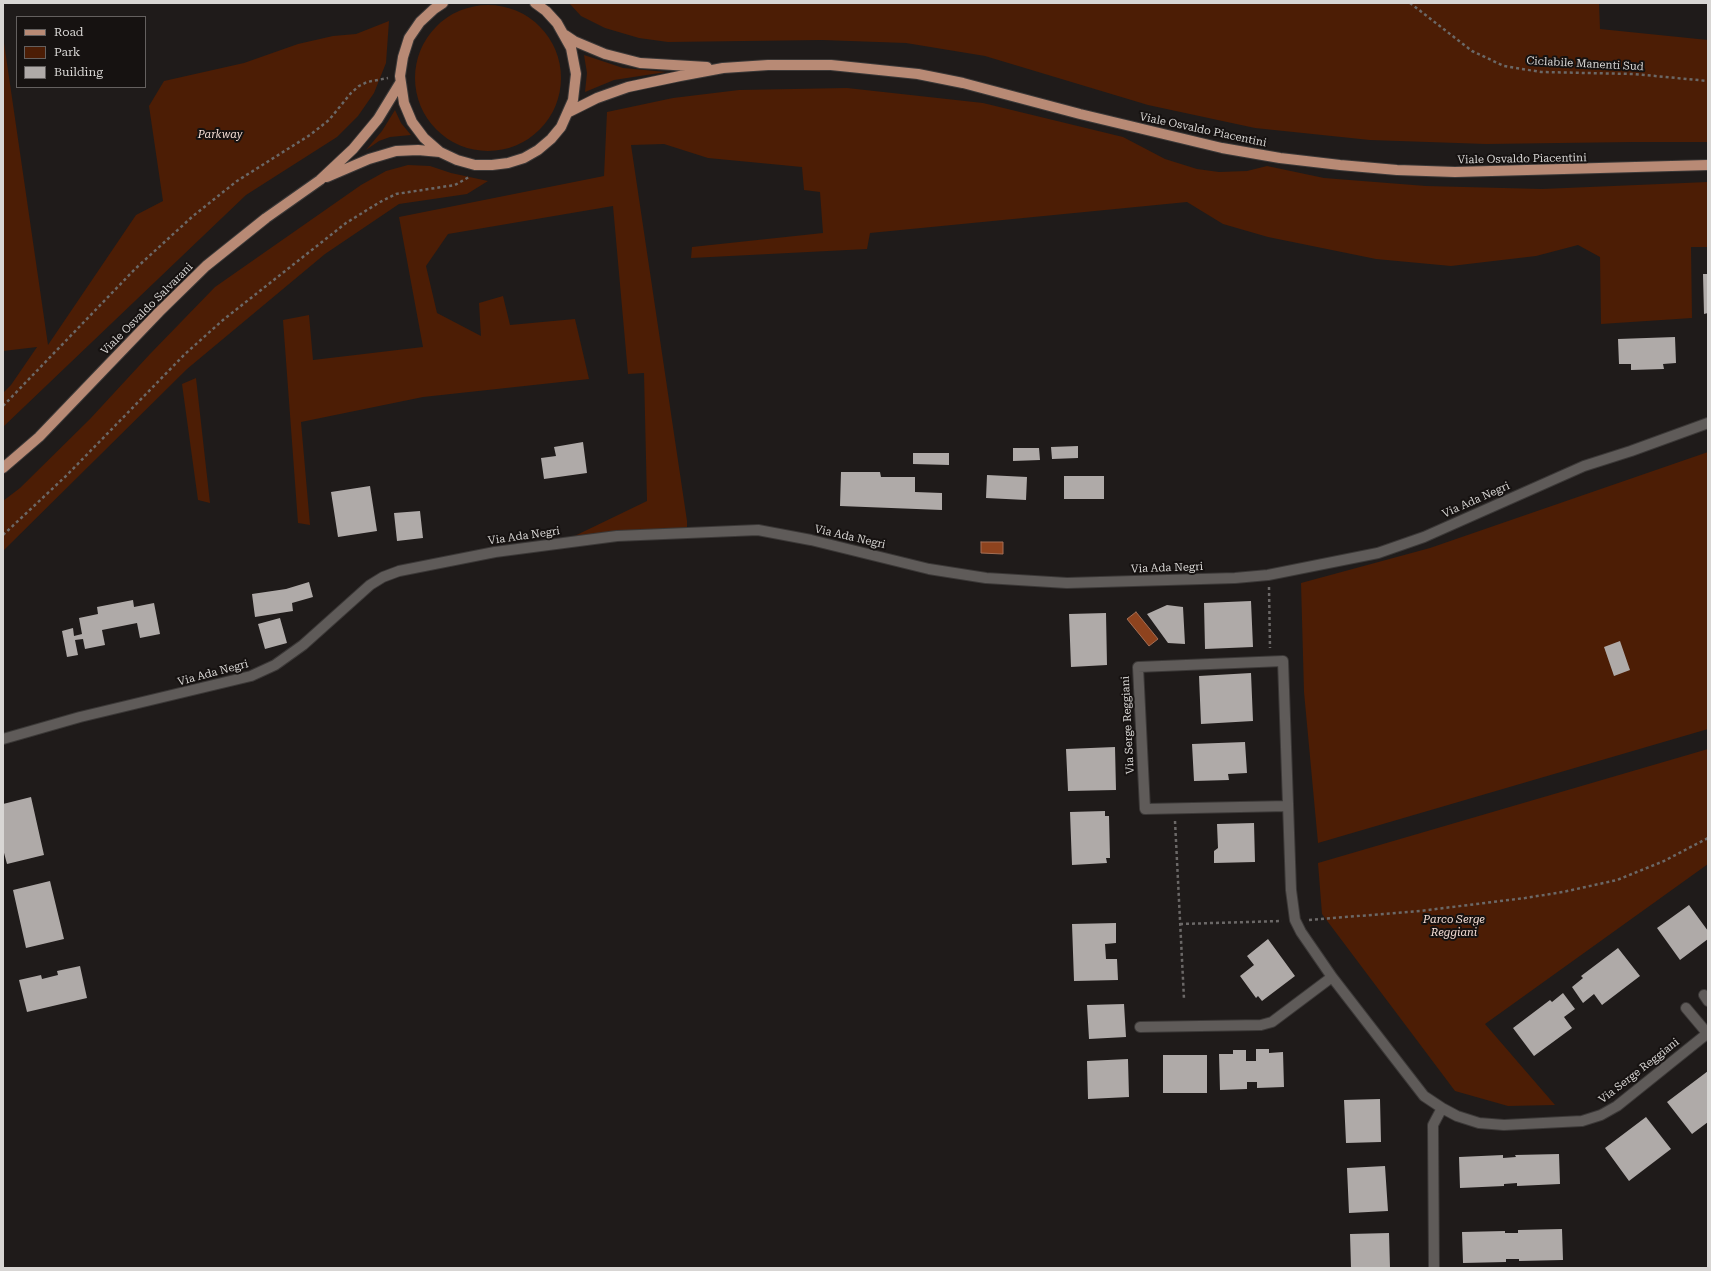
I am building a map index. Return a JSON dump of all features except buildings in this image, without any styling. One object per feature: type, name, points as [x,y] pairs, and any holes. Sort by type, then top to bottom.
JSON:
[{"type":"main road","name":"Viale Osvaldo Piacentini","points":[[443,3],[434,6],[409,38],[403,57],[400,79],[404,103],[412,122],[424,138],[440,152],[457,160],[492,166],[524,158],[538,150],[554,135],[561,127],[569,112],[576,87],[576,74],[571,48],[565,35],[546,11],[535,3]]},
{"type":"main road","name":"Viale Osvaldo Piacentini","points":[[565,35],[574,41],[606,54],[640,63],[723,68],[768,65],[831,65],[918,74],[963,83],[1080,114],[1222,148],[1280,158],[1340,165],[1397,170],[1454,172],[1708,166]]},
{"type":"main road","name":"Viale Osvaldo Piacentini","points":[[569,112],[597,98],[628,88],[723,68]]},
{"type":"main road","name":"Viale Osvaldo Salvarani","points":[[3,468],[39,437],[159,312],[206,266],[266,218],[320,180],[353,149],[378,119],[400,79]]},
{"type":"main road","name":"Viale Osvaldo Salvarani","points":[[320,180],[369,159],[396,151],[418,150],[440,152]]},
{"type":"street","name":"Via Ada Negri","points":[[3,739],[80,717],[251,676],[275,665],[302,645],[370,585],[383,577],[399,571],[495,552],[617,536],[758,530],[811,540],[929,569],[986,578],[1067,583],[1235,578],[1268,575],[1378,553],[1424,537],[1584,466],[1631,451],[1708,423]]},
{"type":"street","name":"Via Serge Reggiani","points":[[1288,806],[1145,809],[1138,667],[1283,661],[1291,890],[1295,920],[1301,932],[1332,977],[1424,1096],[1442,1108],[1457,1116],[1479,1123],[1504,1125],[1582,1121],[1601,1115],[1617,1106],[1708,1033],[1686,1008]]},
{"type":"street","points":[[1140,1026],[1261,1025],[1272,1022],[1332,977]]},
{"type":"street","points":[[1434,1268],[1433,1125],[1442,1108]]},
{"type":"path","name":"Ciclabile Manenti Sud","points":[[1410,3],[1472,51],[1504,66],[1541,72],[1634,74],[1708,81]]},
{"type":"path","points":[[3,406],[135,269],[193,216],[237,181],[310,135],[329,120],[351,93],[359,86],[367,82],[400,79]]},
{"type":"path","points":[[3,535],[67,475],[185,354],[229,315],[346,224],[380,202],[396,194],[455,185],[473,174],[475,164]]},
{"type":"path","points":[[1268,575],[1271,662]]},
{"type":"path","points":[[1174,808],[1184,998]]},
{"type":"path","points":[[1180,924],[1295,920],[1420,911],[1563,892],[1617,880],[1664,861],[1708,838]]},
{"type":"green space","points":[[569,3],[1599,3],[1600,29],[1708,40],[1708,142],[1486,144],[1370,140],[1255,128],[1148,105],[985,56],[906,43],[822,40],[668,42],[639,38],[605,28],[581,16]]},
{"type":"green space","points":[[481,5],[495,5],[523,13],[535,21],[545,31],[556,50],[560,64],[560,92],[553,113],[545,125],[535,135],[516,146],[495,151],[481,151],[453,143],[441,135],[431,125],[420,106],[415,85],[415,71],[423,43],[431,31],[441,21],[460,10]]},
{"type":"green space","name":"Parkway","points":[[389,21],[386,63],[374,93],[358,116],[337,137],[246,195],[3,427],[3,393],[11,385],[37,347],[3,351],[3,36],[48,345],[136,215],[163,201],[149,106],[164,81],[244,63],[298,44],[333,36],[356,34]]},
{"type":"green space","points":[[584,55],[623,68],[666,72],[614,80],[585,92],[587,73]]},
{"type":"green space","points":[[847,88],[983,103],[1123,137],[1165,159],[1197,169],[1219,172],[1247,171],[1267,166],[1324,178],[1426,186],[1542,189],[1708,182],[1708,247],[1691,247],[1692,318],[1601,324],[1600,257],[1578,245],[1536,256],[1451,266],[1376,259],[1268,237],[1223,224],[1187,202],[870,233],[867,249],[691,258],[692,247],[823,233],[820,192],[804,190],[802,167],[708,158],[664,144],[631,145],[687,521],[687,533],[558,544],[647,501],[644,373],[628,374],[613,206],[448,234],[426,266],[437,313],[481,336],[479,303],[503,296],[510,325],[575,319],[589,379],[423,397],[301,422],[310,525],[298,523],[283,320],[309,315],[313,360],[423,347],[399,217],[604,176],[607,112],[673,98],[739,90]]},
{"type":"green space","points":[[395,110],[401,123],[411,135],[390,137],[379,141],[366,150],[382,131]]},
{"type":"green space","points":[[408,165],[430,166],[451,173],[488,181],[467,194],[399,204],[325,254],[187,369],[3,551],[3,501],[20,488],[90,419],[215,287],[361,185],[386,171]]},
{"type":"green space","points":[[196,378],[210,503],[198,500],[182,384]]},
{"type":"green space","points":[[1708,452],[1708,729],[1318,843],[1304,692],[1301,583],[1430,548]]},
{"type":"green space","name":"Parco Serge Reggiani","points":[[1708,749],[1708,864],[1485,1024],[1555,1105],[1508,1106],[1455,1091],[1322,914],[1318,863]]},
{"type":"shaded area","points":[[981,542],[1003,542],[1003,554],[981,553]]},
{"type":"shaded area","points":[[1136,612],[1158,639],[1149,646],[1127,619]]}]
